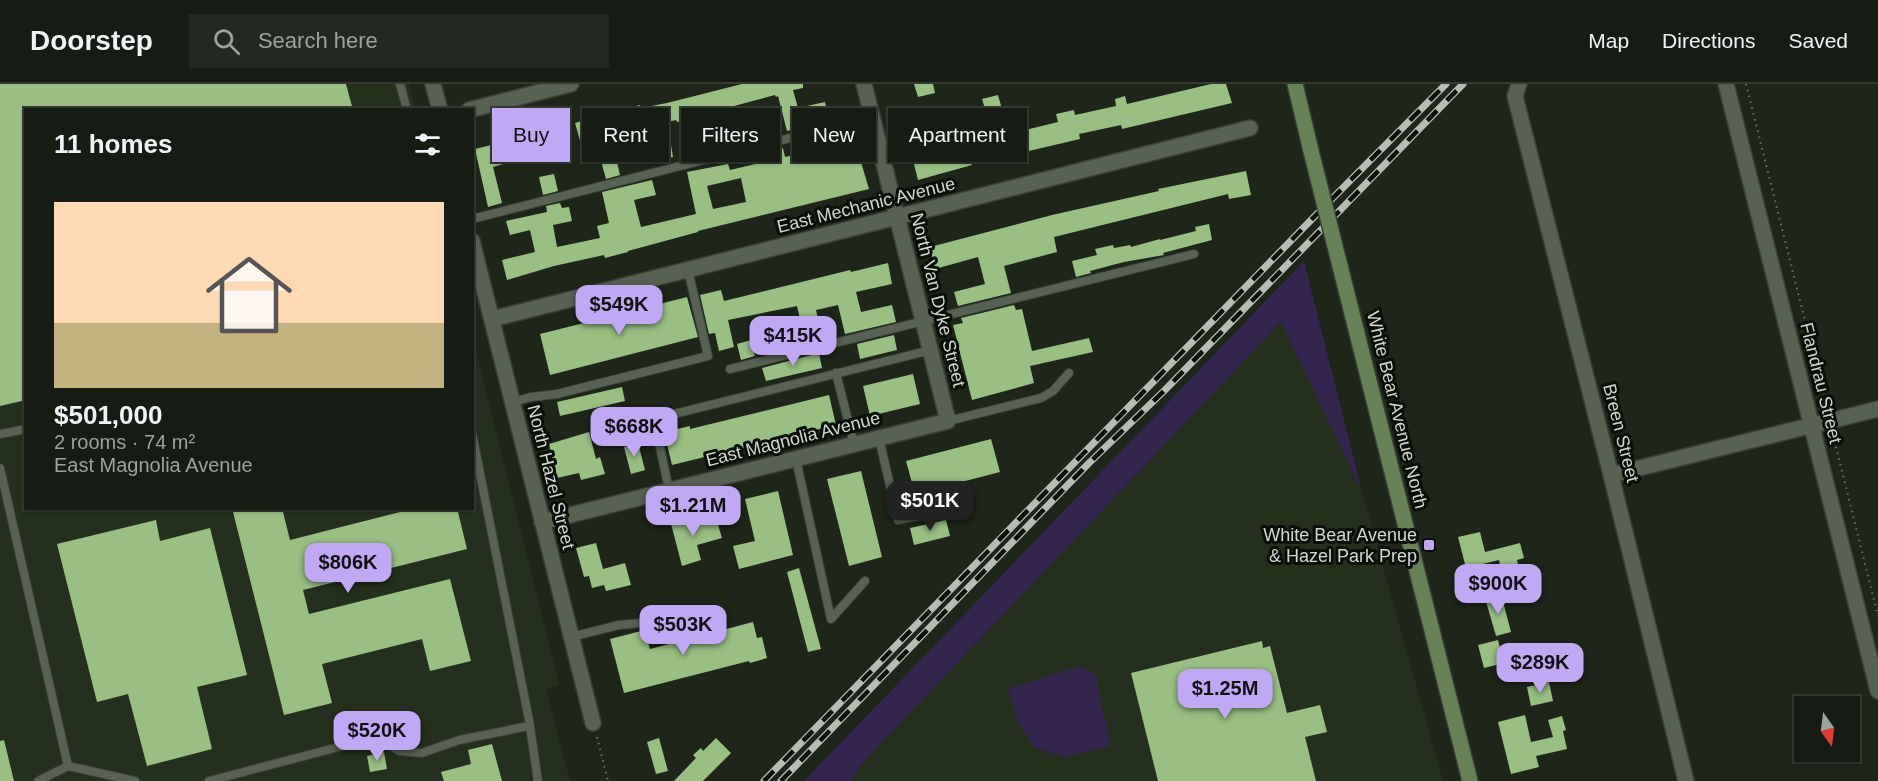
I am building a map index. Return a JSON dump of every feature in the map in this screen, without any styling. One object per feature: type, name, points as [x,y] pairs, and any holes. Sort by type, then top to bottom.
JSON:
[{"type":"main road","name":"White Bear Avenue North","points":[[1295,84],[1470,781]]},
{"type":"street","points":[[433,84],[439,108]]},
{"type":"street","points":[[474,109],[571,84]]},
{"type":"street","name":"North Van Dyke Street","points":[[864,84],[870,108]]},
{"type":"street","name":"Flandrau Street","points":[[1726,84],[1878,691]]},
{"type":"street","name":"Breen Street","points":[[1517,90],[1686,781]]},
{"type":"street","name":"East Mechanic Avenue","points":[[492,319],[1250,128]]},
{"type":"street","name":"North Van Dyke Street","points":[[876,133],[948,421]]},
{"type":"street","name":"North Hazel Street","points":[[474,256],[478,286],[492,319],[592,723]]},
{"type":"street","points":[[1611,475],[1878,409]]},
{"type":"street","name":"East Magnolia Avenue","points":[[542,522],[948,421]]},
{"type":"lane","points":[[400,84],[406,108]]},
{"type":"lane","points":[[474,218],[792,137]]},
{"type":"lane","points":[[730,369],[1194,254]]},
{"type":"lane","points":[[513,402],[557,394],[708,356],[688,270]]},
{"type":"lane","points":[[669,490],[654,419],[931,350]]},
{"type":"lane","points":[[836,373],[854,444]]},
{"type":"lane","points":[[948,421],[1041,398],[1053,391],[1069,374]]},
{"type":"lane","points":[[0,434],[24,429]]},
{"type":"lane","points":[[879,438],[898,520],[949,510]]},
{"type":"lane","points":[[474,443],[538,781]]},
{"type":"lane","points":[[796,459],[831,619],[865,581]]},
{"type":"lane","points":[[0,468],[4,501],[69,766]]},
{"type":"lane","points":[[571,637],[619,625],[651,622],[694,612]]},
{"type":"lane","points":[[209,781],[369,739],[385,742],[399,751],[422,753],[459,740],[529,726]]},
{"type":"lane","points":[[38,781],[69,766],[135,781]]},
{"type":"path","points":[[1746,84],[1825,401],[1823,407]]},
{"type":"path","points":[[1828,433],[1833,435],[1878,616]]},
{"type":"path","points":[[592,723],[608,781]]},
{"type":"shaded area","points":[[0,84],[409,84],[415,108],[24,108],[24,510],[474,510],[474,343],[559,684],[546,689],[570,781],[0,781]]},
{"type":"shaded area","points":[[1304,261],[1362,492],[1281,322],[860,766],[852,781],[804,781]]},
{"type":"shaded area","points":[[1282,321],[1362,492],[1443,781],[852,781],[860,766]]},
{"type":"shaded area","points":[[1080,666],[1096,675],[1110,746],[1065,757],[1034,747],[1017,722],[1008,689]]},
{"type":"building","points":[[0,84],[346,84],[352,108],[24,108],[24,400],[0,406]]},
{"type":"building","points":[[742,84],[803,84],[803,88],[793,90],[798,108],[792,108],[792,130],[787,131],[778,96],[775,95],[726,108],[681,108],[681,121],[677,122],[676,120],[669,122],[669,108],[641,108]]},
{"type":"building","points":[[914,84],[933,84],[935,93],[918,97]]},
{"type":"building","points":[[1211,84],[1226,84],[1232,103],[1122,129],[1121,125],[1079,134],[1080,139],[1027,151],[1027,130],[1058,122],[1056,114],[1074,110],[1075,115],[1116,106],[1115,99],[1125,96],[1127,104]]},
{"type":"building","points":[[998,95],[1002,108],[985,108],[982,99]]},
{"type":"building","points":[[825,102],[826,108],[798,108]]},
{"type":"building","points":[[582,121],[582,148],[575,123]]},
{"type":"building","points":[[492,145],[492,162],[510,162],[493,167],[502,203],[488,207],[475,149]]},
{"type":"building","points":[[669,145],[671,145],[673,157],[669,158]]},
{"type":"building","points":[[783,148],[785,157],[792,156],[792,162],[861,162],[869,189],[698,231],[605,258],[604,255],[554,266],[507,280],[502,260],[535,252],[530,230],[510,235],[506,221],[547,212],[546,206],[560,203],[562,208],[569,207],[572,221],[553,225],[557,247],[600,238],[597,226],[609,223],[602,192],[652,180],[656,195],[634,200],[641,227],[696,214],[687,172],[728,164],[730,170],[764,162],[780,162],[780,149]],"holes":[[[741,178],[746,202],[713,209],[707,186]]]},
{"type":"building","points":[[601,162],[617,162],[620,175],[606,179]]},
{"type":"building","points":[[914,162],[971,162],[972,165],[918,180]]},
{"type":"building","points":[[1246,171],[1251,195],[1229,199],[1228,194],[1054,237],[1057,252],[1004,266],[1011,293],[958,306],[954,292],[985,284],[978,257],[935,269],[930,247],[1052,215],[1159,191],[1158,189]]},
{"type":"building","points":[[554,174],[558,191],[543,195],[539,177]]},
{"type":"building","points":[[1209,224],[1212,240],[1163,253],[1164,255],[1090,271],[1091,273],[1076,277],[1072,261],[1097,255],[1095,249],[1113,245],[1114,248],[1130,245],[1131,247],[1196,231],[1195,227]]},
{"type":"building","points":[[888,263],[892,284],[856,292],[861,312],[892,305],[896,322],[845,334],[838,305],[816,310],[823,340],[789,348],[785,332],[802,327],[797,306],[728,320],[734,347],[719,351],[715,333],[709,334],[700,295],[721,290],[724,301]]},
{"type":"building","points":[[687,297],[698,337],[550,375],[540,334]]},
{"type":"building","points":[[1014,305],[1016,310],[1022,309],[1032,351],[1089,338],[1093,352],[1030,366],[1034,383],[972,400],[953,325],[963,323],[961,318]]},
{"type":"building","points":[[894,335],[897,350],[860,359],[857,344]]},
{"type":"building","points":[[751,340],[755,356],[741,360],[737,344]]},
{"type":"building","points":[[819,353],[822,368],[766,381],[762,368]]},
{"type":"building","points":[[913,374],[920,404],[870,416],[863,386]]},
{"type":"building","points":[[622,387],[625,401],[560,416],[557,402]]},
{"type":"building","points":[[829,395],[836,425],[672,465],[664,432],[690,426],[690,429]]},
{"type":"building","points":[[589,432],[596,459],[600,457],[605,474],[581,480],[579,473],[557,478],[549,444]]},
{"type":"building","points":[[991,439],[1000,472],[915,494],[906,461]]},
{"type":"building","points":[[638,443],[645,470],[631,474],[624,447]]},
{"type":"building","points":[[861,471],[882,557],[849,566],[827,479]]},
{"type":"building","points":[[778,491],[793,555],[739,569],[733,546],[755,541],[745,499]]},
{"type":"building","points":[[233,510],[282,510],[290,540],[400,512],[400,510],[457,510],[467,549],[303,590],[309,614],[450,579],[471,661],[430,671],[422,639],[322,664],[332,703],[284,715]]},
{"type":"building","points":[[689,515],[692,525],[716,518],[722,538],[697,545],[701,560],[682,566],[670,520]]},
{"type":"building","points":[[156,520],[160,541],[210,528],[247,675],[197,687],[212,749],[147,766],[128,694],[97,702],[57,544]]},
{"type":"building","points":[[946,520],[950,536],[914,545],[910,528]]},
{"type":"building","points":[[1480,532],[1485,552],[1520,543],[1524,558],[1517,560],[1522,582],[1505,586],[1499,560],[1466,568],[1458,537]]},
{"type":"building","points":[[596,543],[603,569],[625,563],[631,585],[606,591],[604,585],[592,588],[589,576],[584,577],[576,548]]},
{"type":"building","points":[[799,568],[821,649],[808,652],[787,572]]},
{"type":"building","points":[[1501,594],[1511,632],[1496,636],[1485,598]]},
{"type":"building","points":[[753,622],[757,638],[762,637],[767,658],[624,693],[610,639],[645,630],[650,649]]},
{"type":"building","points":[[1498,640],[1504,663],[1484,668],[1478,645]]},
{"type":"building","points":[[1262,641],[1263,648],[1270,646],[1287,713],[1320,705],[1327,732],[1305,737],[1316,781],[1158,781],[1131,673]]},
{"type":"building","points":[[1549,682],[1553,701],[1531,706],[1527,687]]},
{"type":"building","points":[[1525,715],[1531,742],[1553,737],[1548,720],[1562,716],[1566,730],[1563,731],[1567,749],[1536,756],[1539,767],[1511,774],[1498,722]]},
{"type":"building","points":[[659,738],[668,771],[656,774],[647,742]]},
{"type":"building","points":[[716,738],[731,753],[703,781],[674,781],[696,758],[693,755],[701,748],[703,751]]},
{"type":"building","points":[[4,740],[14,781],[0,781],[0,741]]},
{"type":"building","points":[[492,744],[502,781],[444,781],[441,772],[471,764],[468,750]]},
{"type":"building","points":[[384,752],[387,769],[370,772],[367,756]]},
{"type":"railway","points":[[764,781],[1446,84]]},
{"type":"railway","points":[[781,781],[1089,463],[1165,390],[1463,84]]},
{"type":"place","name":"White Bear Avenue & Hazel Park Prep","points":[[1429,545]]}]
